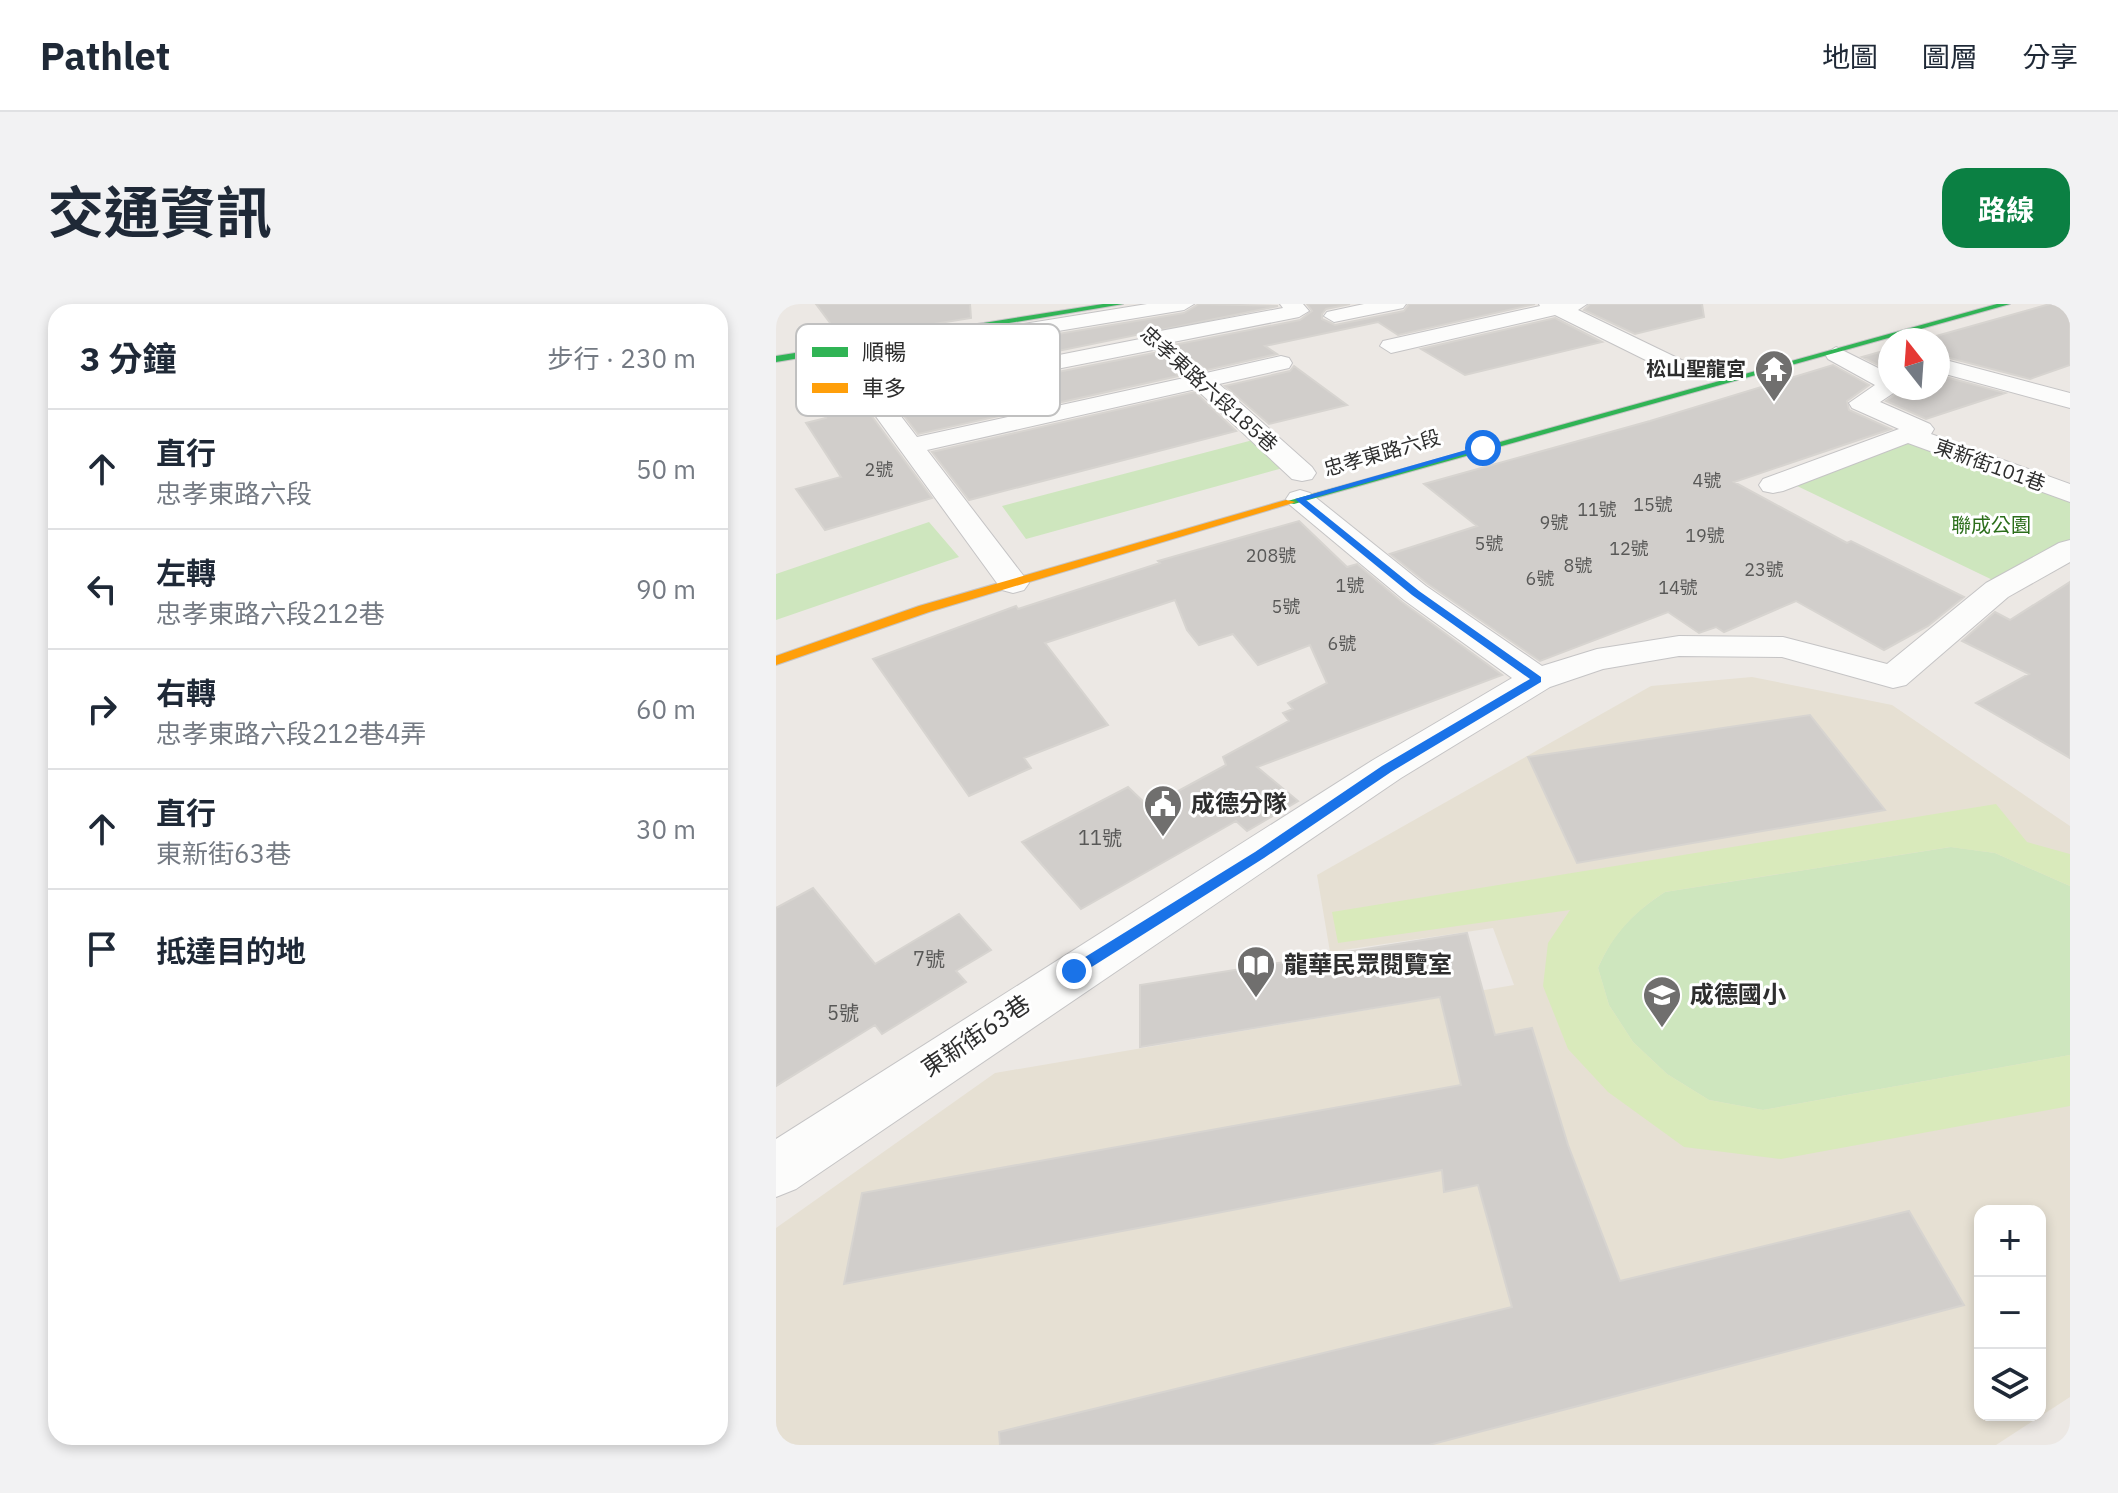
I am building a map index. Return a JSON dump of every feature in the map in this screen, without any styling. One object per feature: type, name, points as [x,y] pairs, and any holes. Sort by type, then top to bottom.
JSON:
[{"type":"main road","points":[[942,324],[1069,304]]},
{"type":"main road","points":[[1661,380],[1939,304]]},
{"type":"main road","name":"忠孝東路六段","points":[[1933,328],[2006,304]]},
{"type":"main road","name":"忠孝東路六段","points":[[776,661],[1013,583],[1301,479],[1878,346]]},
{"type":"main road","points":[[776,350],[796,347]]},
{"type":"main road","points":[[776,359],[796,358]]},
{"type":"street","points":[[1022,324],[1121,307],[1184,304]]},
{"type":"street","points":[[1060,361],[1299,311],[1290,304]]},
{"type":"street","points":[[1334,316],[1396,304]]},
{"type":"street","points":[[1391,346],[1561,305],[1690,373]]},
{"type":"street","name":"忠孝東路六段185巷","points":[[1121,307],[1199,379],[1415,593],[1537,679]]},
{"type":"street","points":[[1847,331],[1878,343]]},
{"type":"street","points":[[1836,354],[1878,377]]},
{"type":"street","points":[[1060,411],[1281,363]]},
{"type":"street","points":[[1950,368],[2070,401]]},
{"type":"street","points":[[2037,392],[2070,379]]},
{"type":"street","points":[[1773,485],[1921,429],[1861,403],[1878,392]]},
{"type":"street","points":[[888,416],[1013,583]]},
{"type":"street","points":[[911,446],[1040,416]]},
{"type":"street","name":"東新街101巷","points":[[1910,435],[2070,494]]},
{"type":"street","name":"東新街63巷","points":[[776,1170],[1074,971],[1259,855],[1387,769],[1537,679],[1597,660],[1679,646],[1783,647],[1893,677],[1997,590],[2070,549]]},
{"type":"shaded area","name":"成德國小","points":[[1752,677],[1892,705],[2070,826],[2070,1397],[2046,1413],[2046,1205],[1974,1205],[1974,1421],[2033,1421],[1996,1445],[776,1445],[776,1228],[995,1073],[1514,985],[1493,928],[1330,952],[1317,875],[1651,686]]},
{"type":"green space","points":[[1253,440],[1283,468],[1026,539],[1002,506]]},
{"type":"green space","name":"聯成公園","points":[[1912,441],[2070,501],[2070,541],[2001,584],[1793,484]]},
{"type":"green space","points":[[929,522],[959,557],[776,620],[776,574]]},
{"type":"green space","points":[[1996,804],[2027,842],[2070,854],[2070,886],[1995,853],[1950,847],[1665,892],[1634,916],[1610,945],[1598,968],[1609,1005],[1633,1042],[1667,1074],[1709,1100],[1763,1110],[2070,1055],[2070,1106],[1781,1159],[1684,1147],[1608,1092],[1568,1049],[1543,986],[1548,943],[1570,910],[1338,943],[1332,912]]},
{"type":"green space","points":[[1951,847],[1995,853],[2070,886],[2070,1055],[1763,1110],[1709,1100],[1667,1074],[1633,1042],[1609,1005],[1598,968],[1604,955],[1625,925],[1665,892]]},
{"type":"building","points":[[816,304],[970,304],[971,318],[934,324],[831,324]]},
{"type":"building","points":[[1199,304],[1278,306],[1060,351],[1060,334],[1184,313]]},
{"type":"building","points":[[1307,304],[1350,304],[1326,309],[1322,314],[1322,319],[1335,325],[1404,311],[1409,304],[1535,304],[1398,335],[1378,322],[1265,346],[1277,354],[1207,370],[1190,358],[1176,357],[1170,365],[1178,376],[1060,402],[1060,372],[1300,320],[1312,311]]},
{"type":"building","points":[[1590,304],[1702,304],[1704,317],[1635,334],[1584,310]]},
{"type":"building","points":[[2050,304],[2070,304],[2070,365],[2030,379],[1950,358],[1950,332]]},
{"type":"building","points":[[1555,318],[1602,342],[1465,375],[1421,349]]},
{"type":"building","points":[[1878,352],[1878,365],[1862,357]]},
{"type":"building","points":[[1833,365],[1869,385],[1847,401],[1849,410],[1891,429],[1734,482],[1847,543],[1851,541],[1964,597],[1928,626],[1884,650],[1796,601],[1724,632],[1716,627],[1699,633],[1668,612],[1540,661],[1390,554],[1477,526],[1424,484],[1650,421]]},
{"type":"building","points":[[1294,366],[1347,405],[1269,424],[1225,386],[1290,371]]},
{"type":"building","points":[[1950,378],[2005,393],[1926,419],[1886,401],[1950,400]]},
{"type":"building","points":[[1195,392],[1236,431],[969,500],[932,452]]},
{"type":"building","points":[[825,416],[872,416],[932,498],[825,530],[796,489],[841,477],[806,423],[826,418]]},
{"type":"building","points":[[904,416],[999,416],[918,434]]},
{"type":"building","points":[[1299,521],[1347,567],[1357,564],[1402,602],[1502,675],[1257,767],[1298,801],[1247,831],[1236,821],[1081,909],[1022,842],[1128,787],[1149,807],[1226,765],[1223,757],[1289,721],[1283,713],[1293,709],[1288,703],[1327,683],[1310,645],[1258,665],[1233,634],[1199,645],[1187,630],[1175,600],[1045,643],[1108,725],[1024,758],[1031,768],[969,796],[873,659],[1016,606],[1018,609],[1160,563],[1158,561]]},
{"type":"building","points":[[2070,582],[2070,758],[1976,703],[2029,674],[1962,641],[1995,612],[2010,620]]},
{"type":"building","points":[[1810,715],[1885,810],[1577,863],[1528,757]]},
{"type":"building","points":[[813,888],[875,964],[959,914],[991,950],[956,971],[966,982],[882,1034],[875,1025],[776,1086],[776,908]]},
{"type":"building","points":[[1467,933],[1495,1035],[1532,1028],[1568,1145],[1620,1281],[1909,1211],[1964,1305],[1429,1445],[1000,1445],[999,1432],[1512,1307],[1478,1185],[1444,1192],[1442,1170],[844,1284],[862,1193],[1461,1085],[1440,997],[1140,1047],[1140,985]]},
{"type":"traffic: fast","points":[[994,324],[1119,304]]},
{"type":"traffic: fast","points":[[1290,502],[2006,304]]},
{"type":"traffic: fast","points":[[776,359],[796,356]]},
{"type":"traffic: slow","points":[[776,661],[924,609],[1290,502]]},
{"type":"place","name":"松山聖龍宮","points":[[1774,403]]},
{"type":"place","name":"成德分隊","points":[[1163,838]]},
{"type":"place","name":"龍華民眾閱覽室","points":[[1256,999]]},
{"type":"place","name":"成德國小","points":[[1662,1029]]},
{"type":"route","points":[[1074,971],[1259,855],[1387,769],[1537,679],[1415,593],[1300,499],[1483,448]]}]
